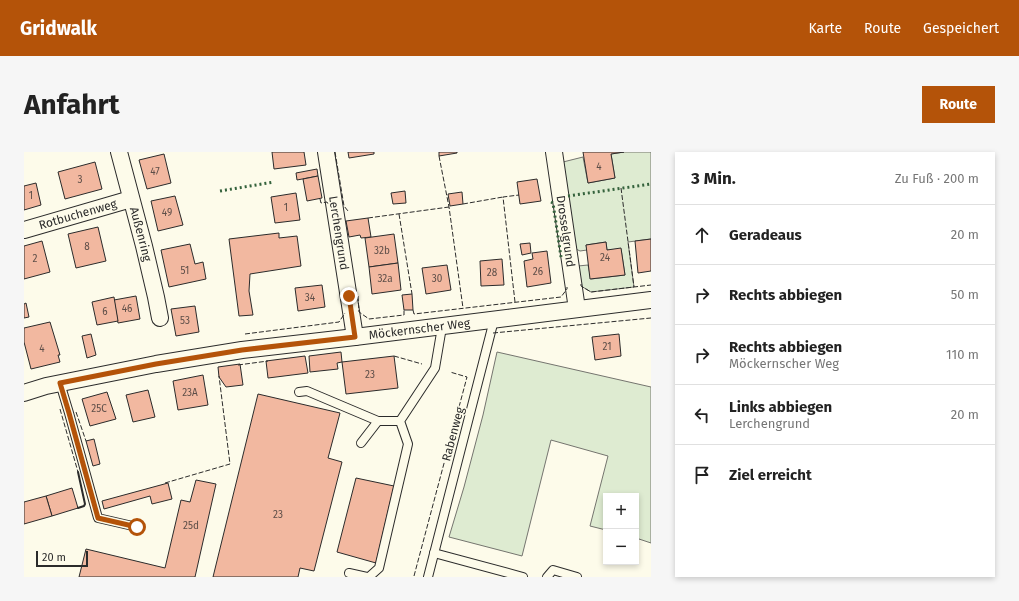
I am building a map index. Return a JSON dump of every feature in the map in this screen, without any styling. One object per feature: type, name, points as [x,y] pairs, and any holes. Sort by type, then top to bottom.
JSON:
[{"type":"street","name":"Außenring","points":[[118,152],[146,254],[160,318]]},
{"type":"street","name":"Lerchengrund","points":[[326,152],[355,337]]},
{"type":"street","name":"Drosselgrund","points":[[554,152],[577,310]]},
{"type":"street","name":"Rotbuchenweg","points":[[24,230],[131,199]]},
{"type":"street","name":"Möckernscher Weg","points":[[24,393],[46,386],[156,364],[242,350],[651,300]]},
{"type":"lane","name":"Rabenweg","points":[[428,577],[494,320]]},
{"type":"lane","points":[[400,421],[435,368],[442,326]]},
{"type":"lane","points":[[60,383],[98,518],[137,527]]},
{"type":"lane","points":[[299,392],[307,391],[378,421],[400,421]]},
{"type":"lane","points":[[361,443],[378,421]]},
{"type":"lane","points":[[349,573],[368,577],[379,568],[408,444],[400,421]]},
{"type":"lane","points":[[434,553],[523,577]]},
{"type":"lane","points":[[547,577],[553,570],[577,577]]},
{"type":"green space","points":[[624,152],[651,152],[651,239],[628,242],[634,287],[591,292],[581,286],[578,266],[588,265],[591,279],[625,275],[621,249],[607,250],[606,242],[586,245],[587,250],[580,251],[576,249],[563,162],[583,157],[588,183],[615,178],[611,154]]},
{"type":"green space","points":[[497,352],[651,387],[651,543],[639,539],[639,493],[603,493],[603,529],[590,526],[608,456],[551,440],[522,556],[449,537],[483,415]]},
{"type":"building","points":[[272,152],[304,152],[306,165],[274,169]]},
{"type":"building","points":[[348,152],[374,152],[374,154],[349,158]]},
{"type":"building","points":[[439,152],[457,152],[457,153],[439,156]]},
{"type":"building","points":[[583,152],[624,152],[611,154],[615,178],[588,183]]},
{"type":"building","points":[[164,154],[171,183],[147,189],[139,160]]},
{"type":"building","points":[[95,162],[102,189],[65,199],[58,172]]},
{"type":"building","points":[[317,169],[318,176],[297,180],[296,173]]},
{"type":"building","points":[[318,176],[322,198],[307,201],[303,179]]},
{"type":"building","points":[[537,179],[541,201],[520,204],[517,182]]},
{"type":"building","points":[[36,183],[41,205],[24,210],[24,186]]},
{"type":"building","points":[[405,191],[406,203],[393,204],[391,193]]},
{"type":"building","points":[[462,192],[463,204],[450,206],[448,194]]},
{"type":"building","points":[[296,193],[300,220],[275,223],[271,197]]},
{"type":"building","points":[[175,196],[183,225],[158,231],[151,201]]},
{"type":"building","points":[[368,218],[371,237],[361,238],[360,235],[349,237],[346,221]]},
{"type":"building","points":[[98,227],[106,261],[76,268],[68,234]]},
{"type":"building","points":[[279,233],[279,238],[297,236],[301,266],[250,274],[249,291],[253,315],[239,316],[229,239]]},
{"type":"building","points":[[394,234],[398,263],[369,267],[365,238]]},
{"type":"building","points":[[651,239],[651,271],[638,273],[635,241]]},
{"type":"building","points":[[42,241],[50,272],[24,279],[24,246]]},
{"type":"building","points":[[606,242],[607,250],[621,248],[625,275],[590,279],[586,245]]},
{"type":"building","points":[[530,243],[531,253],[522,255],[520,244]]},
{"type":"building","points":[[190,244],[195,264],[203,262],[206,279],[169,287],[161,250]]},
{"type":"building","points":[[547,251],[551,283],[527,287],[524,261],[533,259],[532,253]]},
{"type":"building","points":[[502,259],[504,285],[481,286],[480,261]]},
{"type":"building","points":[[398,263],[401,290],[372,294],[369,267]]},
{"type":"building","points":[[447,265],[451,290],[426,294],[422,268]]},
{"type":"building","points":[[322,285],[325,307],[298,311],[295,288]]},
{"type":"building","points":[[412,294],[413,310],[404,310],[402,295]]},
{"type":"building","points":[[136,296],[140,319],[118,323],[114,300]]},
{"type":"building","points":[[114,297],[118,321],[97,325],[92,302]]},
{"type":"building","points":[[26,303],[29,317],[24,318],[24,304]]},
{"type":"building","points":[[195,306],[199,332],[176,336],[171,309]]},
{"type":"building","points":[[50,322],[60,355],[58,355],[60,362],[31,369],[24,342],[24,328]]},
{"type":"building","points":[[91,334],[96,355],[87,358],[82,336]]},
{"type":"building","points":[[619,334],[621,356],[595,360],[592,337]]},
{"type":"building","points":[[341,352],[342,362],[337,363],[338,369],[310,372],[309,356]]},
{"type":"building","points":[[305,356],[308,373],[268,378],[266,361]]},
{"type":"building","points":[[394,356],[398,388],[346,394],[342,362]]},
{"type":"building","points":[[240,364],[243,385],[226,387],[219,377],[218,367]]},
{"type":"building","points":[[203,375],[208,405],[178,410],[173,381]]},
{"type":"building","points":[[148,390],[155,417],[133,422],[126,395]]},
{"type":"building","points":[[107,392],[116,419],[90,426],[82,399]]},
{"type":"building","points":[[258,394],[340,413],[328,458],[342,462],[314,571],[300,568],[298,577],[213,577]]},
{"type":"building","points":[[94,439],[100,464],[93,466],[86,441]]},
{"type":"building","points":[[356,478],[394,486],[376,563],[337,552]]},
{"type":"building","points":[[196,480],[216,484],[195,577],[79,577],[86,549],[165,568],[181,500],[190,502]]},
{"type":"building","points":[[168,483],[172,499],[152,504],[150,496],[104,509],[102,501]]},
{"type":"building","points":[[72,488],[78,508],[52,516],[46,496]]},
{"type":"building","points":[[46,496],[52,516],[24,524],[24,502]]},
{"type":"hedge","points":[[220,191],[274,182]]},
{"type":"hedge","points":[[568,196],[651,184]]},
{"type":"hedge","points":[[551,202],[553,203],[561,257]]},
{"type":"fence","points":[[335,152],[344,206],[348,211]]},
{"type":"fence","points":[[439,156],[449,207],[463,308]]},
{"type":"fence","points":[[621,188],[634,287]]},
{"type":"fence","points":[[515,302],[503,197],[519,195]]},
{"type":"fence","points":[[463,204],[503,197]]},
{"type":"fence","points":[[320,199],[321,203],[327,202],[328,204]]},
{"type":"fence","points":[[368,218],[449,207]]},
{"type":"fence","points":[[399,214],[412,294]]},
{"type":"fence","points":[[581,284],[581,286],[591,292],[651,285]]},
{"type":"fence","points":[[413,310],[414,314],[561,297],[567,287]]},
{"type":"fence","points":[[358,296],[359,312],[369,319],[404,315],[404,310]]},
{"type":"fence","points":[[245,334],[339,322],[345,313]]},
{"type":"fence","points":[[493,333],[651,318]]},
{"type":"fence","points":[[394,356],[422,364]]},
{"type":"fence","points":[[238,365],[268,361]]},
{"type":"fence","points":[[414,576],[467,377],[450,372]]},
{"type":"fence","points":[[165,483],[230,464],[219,376]]},
{"type":"fence","points":[[60,409],[78,472]]},
{"type":"fence","points":[[76,412],[86,441]]},
{"type":"wall","points":[[78,472],[85,504],[84,506],[78,508]]},
{"type":"route","points":[[137,527],[98,518],[60,383],[156,364],[242,350],[355,337],[349,296]]}]
